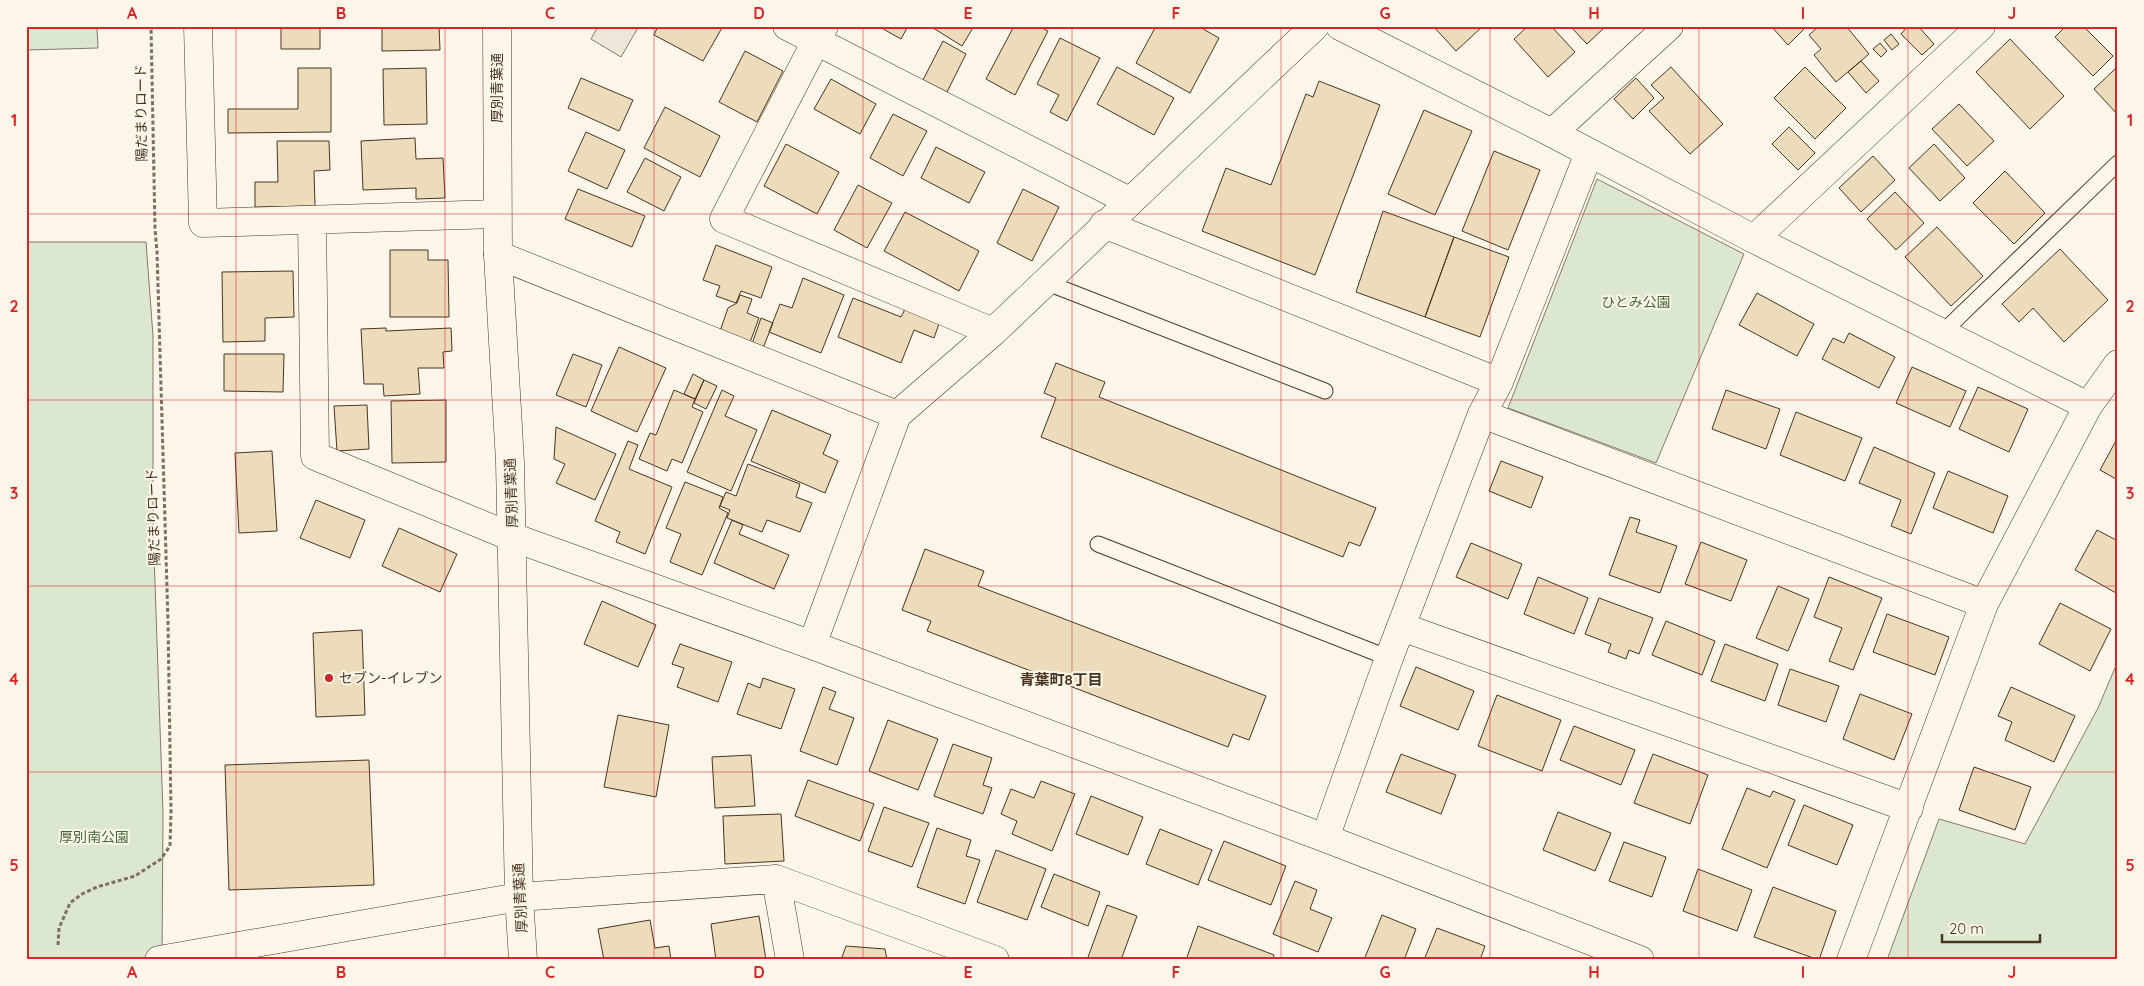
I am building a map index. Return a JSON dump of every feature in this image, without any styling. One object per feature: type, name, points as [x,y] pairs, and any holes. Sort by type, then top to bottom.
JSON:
[{"type":"street","points":[[198,26],[203,223],[497,214]]},
{"type":"street","name":"厚別青葉通","points":[[497,26],[498,255],[510,462],[519,897],[524,960]]},
{"type":"street","points":[[787,26],[819,34],[1129,201]]},
{"type":"street","points":[[812,645],[897,415],[993,332],[1104,224],[1315,26]]},
{"type":"street","points":[[1340,26],[1552,133],[1754,239],[2088,406]]},
{"type":"street","points":[[1552,133],[1669,26]]},
{"type":"street","points":[[1754,239],[1981,26]]},
{"type":"street","points":[[819,34],[724,218],[993,332]]},
{"type":"street","points":[[1325,838],[1388,658],[1402,627],[1482,414],[1498,382],[1589,153]]},
{"type":"street","points":[[312,220],[315,456],[512,537],[812,645],[1325,838],[1640,960]]},
{"type":"street","points":[[1104,224],[1498,382]]},
{"type":"street","points":[[498,255],[897,415]]},
{"type":"street","points":[[1851,960],[1984,604],[2088,406],[2115,374]]},
{"type":"street","points":[[1482,414],[1984,604]]},
{"type":"street","points":[[1402,627],[1909,808]]},
{"type":"street","points":[[776,879],[790,960]]},
{"type":"street","points":[[159,960],[268,950],[519,897],[776,879],[995,960]]},
{"type":"lane","points":[[1942,333],[2118,163]]},
{"type":"lane","points":[[1045,282],[1325,391]]},
{"type":"lane","points":[[1098,544],[1388,658]]},
{"type":"path","name":"陽だまりロード","points":[[58,945],[59,928],[70,903],[97,886],[135,876],[161,859],[170,846],[168,622],[155,229],[151,26]]},
{"type":"green space","points":[[26,26],[97,26],[98,48],[26,50]]},
{"type":"green space","name":"ひとみ公園","points":[[1597,179],[1744,254],[1656,463],[1508,408]]},
{"type":"green space","name":"厚別南公園","points":[[26,242],[146,242],[153,336],[153,526],[163,813],[162,960],[26,960]]},
{"type":"green space","points":[[2118,661],[2118,960],[1887,960],[1939,819],[2025,844],[2098,708]]},
{"type":"shaded area","points":[[598,26],[639,26],[621,57],[591,39]]},
{"type":"building","points":[[281,26],[320,26],[320,49],[281,49]]},
{"type":"building","points":[[382,26],[439,26],[440,50],[382,51]]},
{"type":"building","points":[[658,26],[723,26],[703,61],[654,35]]},
{"type":"building","points":[[878,26],[908,26],[901,39]]},
{"type":"building","points":[[930,26],[974,26],[962,46]]},
{"type":"building","points":[[1014,26],[1038,26],[1048,31],[1015,95],[986,79]]},
{"type":"building","points":[[1156,26],[1198,26],[1219,38],[1190,93],[1136,63]]},
{"type":"building","points":[[1433,26],[1482,26],[1482,27],[1456,51]]},
{"type":"building","points":[[1528,26],[1551,26],[1575,52],[1548,77],[1514,39]]},
{"type":"building","points":[[1570,26],[1606,26],[1587,44]]},
{"type":"building","points":[[1771,26],[1807,26],[1788,45]]},
{"type":"building","points":[[1819,26],[1846,26],[1869,54],[1836,82],[1814,55],[1821,49],[1809,35]]},
{"type":"building","points":[[1908,26],[1918,26],[1934,44],[1922,55],[1901,34]]},
{"type":"building","points":[[2066,26],[2083,26],[2113,56],[2093,76],[2055,37]]},
{"type":"building","points":[[1891,34],[1899,44],[1892,50],[1884,40]]},
{"type":"building","points":[[1060,38],[1100,58],[1067,121],[1050,112],[1059,95],[1037,84]]},
{"type":"building","points":[[2010,39],[2064,96],[2030,129],[1976,72]]},
{"type":"building","points":[[943,41],[966,54],[947,92],[923,80]]},
{"type":"building","points":[[1880,43],[1887,51],[1881,57],[1873,49]]},
{"type":"building","points":[[745,51],[783,71],[757,122],[719,102]]},
{"type":"building","points":[[1861,61],[1879,81],[1866,93],[1848,72]]},
{"type":"building","points":[[1117,67],[1174,98],[1154,135],[1097,104]]},
{"type":"building","points":[[1671,67],[1723,124],[1690,154],[1649,111],[1664,98],[1651,85]]},
{"type":"building","points":[[1805,67],[1846,108],[1815,139],[1774,98]]},
{"type":"building","points":[[298,68],[331,68],[331,132],[228,133],[228,109],[298,109]]},
{"type":"building","points":[[426,68],[427,124],[384,125],[383,69]]},
{"type":"building","points":[[2115,69],[2118,71],[2118,115],[2094,89]]},
{"type":"building","points":[[581,78],[633,100],[619,131],[568,108]]},
{"type":"building","points":[[1636,78],[1654,98],[1633,119],[1614,99]]},
{"type":"building","points":[[831,79],[876,104],[860,134],[814,109]]},
{"type":"building","points":[[1319,81],[1380,105],[1315,275],[1202,231],[1226,168],[1271,185],[1306,94],[1313,97]]},
{"type":"building","points":[[1959,104],[1994,141],[1967,166],[1932,129]]},
{"type":"building","points":[[665,107],[720,136],[700,177],[644,148]]},
{"type":"building","points":[[1424,110],[1472,131],[1435,215],[1388,194]]},
{"type":"building","points":[[893,114],[927,131],[903,176],[870,158]]},
{"type":"building","points":[[1789,127],[1815,153],[1798,170],[1772,144]]},
{"type":"building","points":[[586,132],[625,150],[607,189],[568,171]]},
{"type":"building","points":[[415,138],[416,159],[443,158],[445,198],[416,199],[416,188],[363,190],[361,141]]},
{"type":"building","points":[[277,141],[329,141],[330,170],[314,171],[315,206],[255,207],[255,182],[278,182]]},
{"type":"building","points":[[786,144],[839,172],[817,214],[764,186]]},
{"type":"building","points":[[1934,144],[1965,178],[1940,201],[1909,168]]},
{"type":"building","points":[[936,147],[985,172],[969,203],[921,178]]},
{"type":"building","points":[[1494,151],[1540,170],[1508,250],[1462,231]]},
{"type":"building","points":[[1873,156],[1895,180],[1861,212],[1839,188]]},
{"type":"building","points":[[645,158],[681,177],[664,211],[627,192]]},
{"type":"building","points":[[2005,171],[2045,213],[2014,244],[1973,203]]},
{"type":"building","points":[[858,185],[892,203],[867,248],[834,230]]},
{"type":"building","points":[[578,189],[645,216],[632,247],[565,219]]},
{"type":"building","points":[[1023,189],[1059,207],[1032,261],[997,243]]},
{"type":"building","points":[[1895,192],[1924,223],[1896,250],[1867,219]]},
{"type":"building","points":[[1383,211],[1454,237],[1425,317],[1356,292]]},
{"type":"building","points":[[905,212],[979,251],[959,291],[884,251]]},
{"type":"building","points":[[1937,227],[1983,276],[1951,306],[1905,257]]},
{"type":"building","points":[[1454,237],[1509,257],[1480,337],[1425,317]]},
{"type":"building","points":[[716,245],[772,267],[761,298],[741,291],[736,303],[716,296],[720,286],[703,280]]},
{"type":"building","points":[[2060,249],[2108,300],[2064,342],[2033,308],[2019,322],[2002,304]]},
{"type":"building","points":[[390,250],[428,250],[428,260],[448,260],[449,317],[390,317]]},
{"type":"building","points":[[293,271],[294,317],[265,318],[265,341],[223,342],[222,272]]},
{"type":"building","points":[[803,278],[844,295],[821,353],[769,332],[780,304],[792,308]]},
{"type":"building","points":[[1757,293],[1814,324],[1797,356],[1739,325]]},
{"type":"building","points":[[740,295],[752,299],[747,313],[759,318],[749,345],[719,334],[728,308],[737,303]]},
{"type":"building","points":[[853,298],[901,317],[906,307],[940,321],[934,338],[914,330],[901,363],[838,337]]},
{"type":"building","points":[[761,318],[773,323],[763,348],[752,344]]},
{"type":"building","points":[[386,328],[386,331],[451,328],[452,351],[443,352],[444,368],[418,368],[420,394],[384,396],[383,384],[364,384],[361,329]]},
{"type":"building","points":[[1849,333],[1895,357],[1879,388],[1822,359],[1833,338],[1844,343]]},
{"type":"building","points":[[619,347],[666,368],[637,432],[591,411]]},
{"type":"building","points":[[224,354],[284,354],[283,392],[224,391]]},
{"type":"building","points":[[573,354],[602,365],[586,407],[556,395]]},
{"type":"building","points":[[1056,363],[1105,382],[1099,397],[1376,508],[1360,546],[1349,542],[1343,557],[1041,437],[1056,398],[1044,393]]},
{"type":"building","points":[[1912,367],[1966,391],[1950,427],[1896,403]]},
{"type":"building","points":[[693,374],[704,380],[695,399],[684,394]]},
{"type":"building","points":[[704,380],[717,386],[706,409],[694,403]]},
{"type":"building","points":[[1978,387],[2028,409],[2009,452],[1959,429]]},
{"type":"building","points":[[674,390],[695,399],[692,407],[703,412],[682,463],[672,459],[667,471],[639,459],[650,433],[656,435]]},
{"type":"building","points":[[722,390],[734,396],[725,416],[757,430],[731,491],[687,472]]},
{"type":"building","points":[[1726,390],[1780,409],[1766,449],[1712,429]]},
{"type":"building","points":[[446,400],[446,462],[392,463],[391,401]]},
{"type":"building","points":[[367,405],[369,449],[337,451],[334,406]]},
{"type":"building","points":[[772,410],[831,435],[823,454],[838,461],[825,493],[751,461]]},
{"type":"building","points":[[1796,412],[1862,438],[1845,481],[1780,455]]},
{"type":"building","points":[[556,427],[616,454],[595,500],[556,483],[565,464],[554,459]]},
{"type":"building","points":[[2118,437],[2118,480],[2100,470]]},
{"type":"building","points":[[628,441],[638,445],[629,469],[672,487],[645,554],[616,542],[620,532],[595,521]]},
{"type":"building","points":[[1874,447],[1935,473],[1911,534],[1891,526],[1901,500],[1859,483]]},
{"type":"building","points":[[272,451],[277,531],[239,533],[235,453]]},
{"type":"building","points":[[1501,461],[1543,477],[1531,508],[1489,491]]},
{"type":"building","points":[[748,464],[800,484],[796,497],[812,503],[800,532],[767,520],[762,532],[727,518],[730,510],[720,506],[726,492],[736,496]]},
{"type":"building","points":[[1948,471],[2008,496],[1993,533],[1933,508]]},
{"type":"building","points":[[685,482],[723,497],[719,508],[728,513],[702,575],[670,562],[681,534],[666,528]]},
{"type":"building","points":[[316,500],[365,520],[350,558],[300,538]]},
{"type":"building","points":[[1630,517],[1640,520],[1636,532],[1677,546],[1660,593],[1609,575]]},
{"type":"building","points":[[732,520],[743,525],[739,534],[789,555],[774,589],[714,563]]},
{"type":"building","points":[[399,528],[457,554],[440,592],[382,566]]},
{"type":"building","points":[[2097,530],[2118,541],[2118,594],[2075,570]]},
{"type":"building","points":[[1701,542],[1747,560],[1731,601],[1685,584]]},
{"type":"building","points":[[1471,543],[1522,564],[1508,599],[1456,577]]},
{"type":"building","points":[[925,549],[984,571],[978,586],[1266,696],[1249,740],[1233,734],[1228,747],[927,631],[931,621],[902,610]]},
{"type":"building","points":[[1538,577],[1588,598],[1574,634],[1524,614]]},
{"type":"building","points":[[1829,577],[1882,598],[1853,670],[1829,661],[1842,628],[1814,617]]},
{"type":"building","points":[[1778,586],[1809,599],[1788,651],[1756,638]]},
{"type":"building","points":[[1599,598],[1653,618],[1639,654],[1629,650],[1626,659],[1608,652],[1611,644],[1585,634]]},
{"type":"building","points":[[602,601],[656,625],[638,667],[584,644]]},
{"type":"building","points":[[2060,603],[2111,629],[2090,671],[2039,644]]},
{"type":"building","points":[[1887,614],[1949,637],[1935,675],[1873,652]]},
{"type":"building","points":[[1666,621],[1715,641],[1702,675],[1652,655]]},
{"type":"building","points":[[362,630],[365,715],[316,717],[313,633]]},
{"type":"building","points":[[680,644],[732,662],[718,702],[677,687],[684,668],[672,664]]},
{"type":"building","points":[[1725,644],[1778,664],[1765,701],[1711,681]]},
{"type":"building","points":[[1416,667],[1474,691],[1458,730],[1400,706]]},
{"type":"building","points":[[1790,669],[1839,686],[1826,722],[1778,705]]},
{"type":"building","points":[[763,678],[795,689],[781,729],[737,714],[748,683],[760,688]]},
{"type":"building","points":[[823,687],[836,692],[829,709],[854,718],[837,765],[800,751]]},
{"type":"building","points":[[2011,687],[2075,716],[2054,762],[2005,740],[2012,722],[1998,716]]},
{"type":"building","points":[[1860,694],[1912,714],[1894,760],[1843,739]]},
{"type":"building","points":[[1497,695],[1561,720],[1542,771],[1478,746]]},
{"type":"building","points":[[618,715],[669,725],[656,797],[604,787]]},
{"type":"building","points":[[888,720],[938,739],[918,790],[869,771]]},
{"type":"building","points":[[1574,726],[1635,750],[1621,785],[1560,760]]},
{"type":"building","points":[[953,744],[992,758],[983,785],[992,788],[983,814],[934,796]]},
{"type":"building","points":[[1401,754],[1456,775],[1441,814],[1386,792]]},
{"type":"building","points":[[1653,754],[1708,775],[1690,824],[1634,803]]},
{"type":"building","points":[[751,755],[755,806],[715,808],[712,757]]},
{"type":"building","points":[[369,760],[374,885],[229,890],[225,765]]},
{"type":"building","points":[[1974,767],[2031,787],[2015,830],[1959,810]]},
{"type":"building","points":[[808,780],[874,804],[860,841],[795,816]]},
{"type":"building","points":[[1041,781],[1075,794],[1052,851],[1012,834],[1017,821],[1001,814],[1011,789],[1034,798]]},
{"type":"building","points":[[1747,788],[1770,797],[1773,791],[1795,800],[1767,868],[1722,849]]},
{"type":"building","points":[[1091,796],[1143,817],[1128,855],[1076,834]]},
{"type":"building","points":[[1804,805],[1853,825],[1837,865],[1788,845]]},
{"type":"building","points":[[884,807],[929,823],[912,867],[868,851]]},
{"type":"building","points":[[1558,812],[1611,833],[1595,871],[1543,850]]},
{"type":"building","points":[[781,814],[784,861],[725,864],[723,816]]},
{"type":"building","points":[[937,828],[971,840],[966,856],[980,860],[965,904],[917,887]]},
{"type":"building","points":[[1160,829],[1212,850],[1198,885],[1146,864]]},
{"type":"building","points":[[1224,841],[1286,866],[1271,905],[1208,880]]},
{"type":"building","points":[[1624,842],[1666,857],[1652,897],[1609,881]]},
{"type":"building","points":[[996,850],[1046,869],[1027,920],[977,902]]},
{"type":"building","points":[[1698,869],[1752,890],[1737,931],[1683,911]]},
{"type":"building","points":[[1054,874],[1100,892],[1088,926],[1041,907]]},
{"type":"building","points":[[1295,881],[1317,890],[1310,909],[1332,918],[1318,952],[1273,934]]},
{"type":"building","points":[[1773,887],[1836,911],[1819,960],[1754,937]]},
{"type":"building","points":[[1107,905],[1137,916],[1121,960],[1087,960]]},
{"type":"building","points":[[1382,915],[1416,929],[1404,960],[1364,960]]},
{"type":"building","points":[[759,916],[766,960],[716,960],[711,924]]},
{"type":"building","points":[[650,920],[655,948],[669,946],[671,960],[604,960],[598,929]]},
{"type":"building","points":[[1198,926],[1274,955],[1273,960],[1186,960]]},
{"type":"building","points":[[1437,928],[1485,946],[1480,960],[1424,960]]},
{"type":"building","points":[[846,946],[885,949],[887,960],[841,960]]},
{"type":"place","name":"セブン-イレブン","points":[[329,678]]},
{"type":"district","name":"青葉町8丁目","points":[[1061,680]]}]
